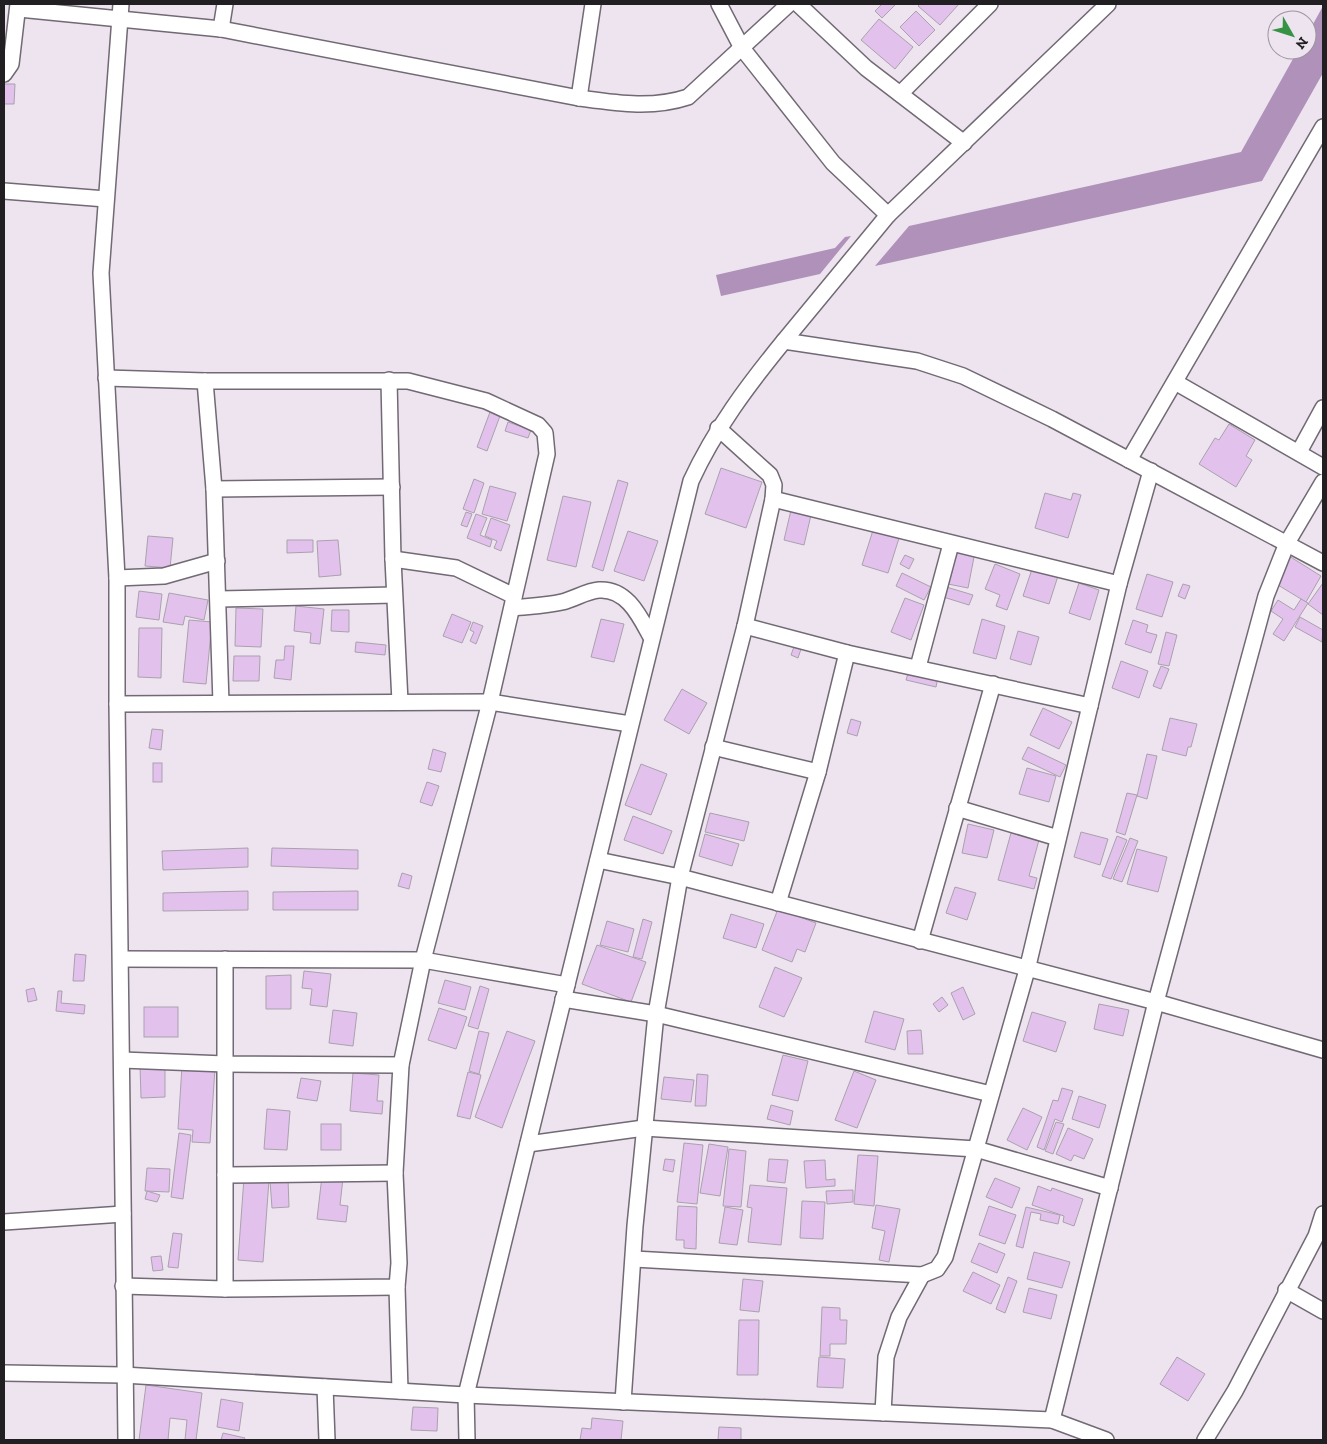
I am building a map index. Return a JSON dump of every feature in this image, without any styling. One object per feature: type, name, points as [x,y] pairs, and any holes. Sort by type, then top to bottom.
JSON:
[{"type":"street","points":[[121,4],[101,273],[117,578],[123,1375],[126,1440]]},
{"type":"street","points":[[222,29],[225,4]]},
{"type":"street","points":[[579,98],[593,4]]},
{"type":"street","points":[[719,4],[742,48],[833,163],[888,215]]},
{"type":"street","points":[[4,74],[11,64],[18,6],[120,20],[222,29],[579,98],[633,105],[670,103],[688,97],[789,4]]},
{"type":"street","points":[[798,4],[866,68],[964,142]]},
{"type":"street","points":[[900,94],[990,4]]},
{"type":"street","points":[[466,1440],[466,1395],[651,637],[691,481],[706,447],[754,376],[888,215],[1108,4]]},
{"type":"street","points":[[1129,460],[1323,127]]},
{"type":"street","points":[[4,191],[106,199]]},
{"type":"street","points":[[784,341],[917,361],[963,376],[1052,419],[1323,563]]},
{"type":"street","points":[[106,378],[205,381],[408,381],[486,401],[538,425],[545,433],[547,454],[490,702],[423,960],[401,1064],[394,1173],[399,1263],[397,1287],[400,1391]]},
{"type":"street","points":[[389,380],[394,595],[400,702]]},
{"type":"street","points":[[205,381],[214,489],[221,703]]},
{"type":"street","points":[[1175,382],[1323,467]]},
{"type":"street","points":[[1299,452],[1323,408]]},
{"type":"street","points":[[623,1402],[644,1128],[656,1014],[680,877],[745,626],[773,499],[774,485],[770,475],[718,428]]},
{"type":"street","points":[[634,1259],[922,1275],[937,1268],[945,1257],[1027,970],[1119,584],[1150,471]]},
{"type":"street","points":[[1052,1420],[1156,1002],[1266,596],[1287,543],[1323,482]]},
{"type":"street","points":[[214,489],[392,487]]},
{"type":"street","points":[[773,499],[1119,584]]},
{"type":"street","points":[[918,667],[950,544]]},
{"type":"street","points":[[393,559],[456,568],[513,602],[544,605],[591,592],[609,591],[626,599],[639,614],[651,637]]},
{"type":"street","points":[[117,578],[164,576],[217,560]]},
{"type":"street","points":[[219,598],[394,595]]},
{"type":"street","points":[[745,626],[847,653],[1090,706]]},
{"type":"street","points":[[778,903],[818,772],[847,653]]},
{"type":"street","points":[[920,941],[993,684]]},
{"type":"street","points":[[117,704],[490,702],[630,724]]},
{"type":"street","points":[[714,748],[818,772]]},
{"type":"street","points":[[957,808],[1058,838]]},
{"type":"street","points":[[598,860],[680,877],[1027,970],[1156,1002],[1323,1050]]},
{"type":"street","points":[[224,959],[225,1290]]},
{"type":"street","points":[[121,960],[423,960],[991,1094]]},
{"type":"street","points":[[122,1060],[225,1064],[401,1064]]},
{"type":"street","points":[[528,1144],[644,1128],[976,1149],[1110,1188]]},
{"type":"street","points":[[225,1175],[394,1173]]},
{"type":"street","points":[[4,1222],[123,1214]]},
{"type":"street","points":[[1205,1440],[1235,1391],[1286,1290],[1320,1232],[1323,1214]]},
{"type":"street","points":[[883,1413],[886,1357],[899,1317],[922,1275]]},
{"type":"street","points":[[123,1286],[225,1290],[397,1287]]},
{"type":"street","points":[[1286,1290],[1323,1311]]},
{"type":"street","points":[[4,1373],[123,1375],[466,1395],[1052,1420],[1106,1440]]},
{"type":"street","points":[[325,1387],[327,1440]]},
{"type":"shaded area","points":[[1323,6],[1323,73],[1262,181],[875,266],[909,226],[1241,152],[1292,60],[1317,60],[1317,17]]},
{"type":"shaded area","points":[[851,236],[820,274],[721,296],[716,275],[835,248],[845,237]]},
{"type":"building","points":[[882,4],[896,4],[882,18],[875,11]]},
{"type":"building","points":[[920,4],[959,4],[940,25],[918,6]]},
{"type":"building","points":[[916,11],[935,30],[919,46],[900,27]]},
{"type":"building","points":[[879,19],[913,47],[895,69],[861,40]]},
{"type":"building","points":[[4,84],[15,84],[14,104],[4,104]]},
{"type":"building","points":[[490,412],[500,416],[487,451],[477,447]]},
{"type":"building","points":[[508,422],[531,430],[528,438],[505,431]]},
{"type":"building","points":[[1229,424],[1255,440],[1246,456],[1252,460],[1236,487],[1199,464],[1215,438],[1219,440]]},
{"type":"building","points":[[721,468],[762,482],[746,528],[705,514]]},
{"type":"building","points":[[474,479],[484,483],[474,513],[463,509]]},
{"type":"building","points":[[618,480],[628,483],[603,571],[592,567]]},
{"type":"building","points":[[490,486],[516,493],[507,521],[482,514]]},
{"type":"building","points":[[1045,493],[1071,500],[1073,493],[1081,495],[1068,538],[1035,528]]},
{"type":"building","points":[[563,496],[591,502],[576,567],[547,560]]},
{"type":"building","points":[[791,510],[811,515],[804,545],[784,540]]},
{"type":"building","points":[[466,512],[472,514],[467,527],[461,525]]},
{"type":"building","points":[[476,514],[487,518],[480,535],[492,540],[490,547],[467,538]]},
{"type":"building","points":[[491,518],[510,525],[501,551],[494,548],[497,541],[485,536]]},
{"type":"building","points":[[874,527],[900,535],[888,573],[862,565]]},
{"type":"building","points":[[628,531],[658,541],[644,581],[614,571]]},
{"type":"building","points":[[148,536],[173,538],[170,568],[145,566]]},
{"type":"building","points":[[287,540],[313,540],[313,552],[287,553]]},
{"type":"building","points":[[338,540],[341,575],[319,577],[317,541]]},
{"type":"building","points":[[955,548],[975,552],[968,588],[948,584]]},
{"type":"building","points":[[905,555],[914,559],[909,569],[900,564]]},
{"type":"building","points":[[1289,556],[1321,576],[1306,602],[1273,582]]},
{"type":"building","points":[[995,564],[1020,574],[1007,610],[996,606],[1000,595],[985,589]]},
{"type":"building","points":[[1032,569],[1058,576],[1049,604],[1023,596]]},
{"type":"building","points":[[902,573],[931,587],[924,600],[896,586]]},
{"type":"building","points":[[1147,574],[1173,582],[1162,617],[1136,609]]},
{"type":"building","points":[[1079,583],[1099,590],[1090,620],[1069,613]]},
{"type":"building","points":[[1323,583],[1323,615],[1308,604]]},
{"type":"building","points":[[1183,584],[1190,586],[1185,599],[1178,596]]},
{"type":"building","points":[[943,586],[973,595],[969,605],[940,596]]},
{"type":"building","points":[[139,591],[162,594],[159,620],[136,617]]},
{"type":"building","points":[[169,593],[208,600],[204,620],[185,616],[183,625],[163,622]]},
{"type":"building","points":[[905,598],[924,605],[911,640],[891,632]]},
{"type":"building","points":[[1301,599],[1308,603],[1284,641],[1273,634],[1283,619],[1271,611],[1278,600],[1294,610]]},
{"type":"building","points":[[296,606],[324,609],[320,644],[310,643],[311,633],[294,631]]},
{"type":"building","points":[[236,608],[263,609],[261,647],[235,646]]},
{"type":"building","points":[[332,610],[349,610],[349,632],[331,631]]},
{"type":"building","points":[[452,614],[471,622],[462,643],[443,636]]},
{"type":"building","points":[[1300,617],[1323,630],[1322,642],[1295,627]]},
{"type":"building","points":[[601,619],[624,624],[614,662],[591,657]]},
{"type":"building","points":[[982,619],[1005,626],[996,659],[973,653]]},
{"type":"building","points":[[189,620],[212,622],[206,684],[183,682]]},
{"type":"building","points":[[1133,620],[1148,625],[1146,632],[1157,635],[1151,653],[1125,644]]},
{"type":"building","points":[[473,622],[483,626],[476,644],[470,641],[474,632],[470,630]]},
{"type":"building","points":[[139,628],[162,628],[161,678],[138,677]]},
{"type":"building","points":[[1018,631],[1039,637],[1031,665],[1010,659]]},
{"type":"building","points":[[1166,632],[1177,635],[1169,666],[1158,664]]},
{"type":"building","points":[[356,642],[386,645],[385,655],[355,652]]},
{"type":"building","points":[[795,644],[802,646],[798,658],[791,655]]},
{"type":"building","points":[[285,646],[294,646],[291,680],[274,678],[276,660],[284,660]]},
{"type":"building","points":[[234,656],[260,656],[259,681],[233,681]]},
{"type":"building","points":[[1121,661],[1148,671],[1139,698],[1112,688]]},
{"type":"building","points":[[1161,666],[1169,669],[1161,689],[1153,686]]},
{"type":"building","points":[[909,670],[938,677],[936,687],[906,680]]},
{"type":"building","points":[[682,689],[707,703],[689,734],[664,720]]},
{"type":"building","points":[[1043,708],[1072,722],[1059,749],[1030,735]]},
{"type":"building","points":[[1170,718],[1197,724],[1191,747],[1188,747],[1186,756],[1162,750]]},
{"type":"building","points":[[851,719],[861,722],[857,736],[847,733]]},
{"type":"building","points":[[152,729],[163,730],[161,750],[149,748]]},
{"type":"building","points":[[1028,747],[1066,765],[1060,777],[1022,759]]},
{"type":"building","points":[[433,749],[446,753],[441,772],[428,769]]},
{"type":"building","points":[[1147,754],[1157,756],[1147,799],[1137,796]]},
{"type":"building","points":[[153,763],[162,763],[162,782],[153,782]]},
{"type":"building","points":[[641,764],[667,774],[651,815],[625,805]]},
{"type":"building","points":[[1027,768],[1056,776],[1049,802],[1019,794]]},
{"type":"building","points":[[427,782],[439,786],[432,806],[420,802]]},
{"type":"building","points":[[1127,793],[1137,795],[1125,835],[1116,832]]},
{"type":"building","points":[[710,813],[749,822],[744,841],[705,832]]},
{"type":"building","points":[[633,816],[672,831],[663,854],[624,840]]},
{"type":"building","points":[[968,824],[994,830],[987,858],[962,853]]},
{"type":"building","points":[[1081,832],[1108,839],[1100,865],[1074,857]]},
{"type":"building","points":[[1011,833],[1039,840],[1029,876],[1037,878],[1034,889],[998,880]]},
{"type":"building","points":[[705,834],[739,844],[732,866],[699,856]]},
{"type":"building","points":[[1117,836],[1127,840],[1111,879],[1102,876]]},
{"type":"building","points":[[1130,838],[1138,841],[1122,882],[1113,879]]},
{"type":"building","points":[[248,848],[248,867],[163,870],[162,851]]},
{"type":"building","points":[[272,848],[358,850],[358,869],[271,866]]},
{"type":"building","points":[[1137,849],[1167,857],[1158,892],[1127,884]]},
{"type":"building","points":[[402,873],[412,876],[409,889],[398,886]]},
{"type":"building","points":[[955,887],[976,893],[967,920],[946,913]]},
{"type":"building","points":[[248,891],[248,910],[163,911],[163,893]]},
{"type":"building","points":[[358,891],[358,910],[273,910],[273,892]]},
{"type":"building","points":[[778,909],[816,923],[805,952],[797,949],[792,962],[762,950]]},
{"type":"building","points":[[731,914],[764,924],[756,948],[723,938]]},
{"type":"building","points":[[643,919],[652,922],[642,959],[633,957]]},
{"type":"building","points":[[607,921],[634,929],[628,952],[600,945]]},
{"type":"building","points":[[597,945],[646,962],[631,1002],[582,984]]},
{"type":"building","points":[[75,954],[86,955],[84,981],[73,981]]},
{"type":"building","points":[[775,967],[802,978],[784,1017],[759,1007]]},
{"type":"building","points":[[304,971],[331,974],[327,1007],[310,1005],[312,989],[302,988]]},
{"type":"building","points":[[291,975],[291,1009],[266,1009],[266,976]]},
{"type":"building","points":[[445,980],[471,987],[465,1010],[438,1003]]},
{"type":"building","points":[[480,986],[489,989],[478,1029],[468,1026]]},
{"type":"building","points":[[963,987],[975,1014],[963,1020],[951,993]]},
{"type":"building","points":[[34,988],[37,1000],[28,1002],[26,990]]},
{"type":"building","points":[[58,991],[62,991],[61,1003],[85,1005],[84,1014],[56,1011]]},
{"type":"building","points":[[942,997],[948,1005],[939,1012],[933,1004]]},
{"type":"building","points":[[1099,1004],[1129,1010],[1123,1036],[1094,1029]]},
{"type":"building","points":[[144,1007],[178,1007],[178,1037],[144,1037]]},
{"type":"building","points":[[439,1008],[467,1017],[456,1049],[428,1040]]},
{"type":"building","points":[[333,1010],[357,1013],[353,1046],[329,1043]]},
{"type":"building","points":[[874,1011],[904,1019],[895,1050],[865,1042]]},
{"type":"building","points":[[1032,1012],[1066,1022],[1056,1052],[1023,1041]]},
{"type":"building","points":[[921,1030],[923,1054],[908,1054],[907,1031]]},
{"type":"building","points":[[479,1031],[489,1033],[479,1074],[469,1071]]},
{"type":"building","points":[[507,1031],[535,1041],[502,1128],[475,1117]]},
{"type":"building","points":[[783,1055],[808,1061],[798,1101],[772,1095]]},
{"type":"building","points":[[165,1064],[165,1097],[141,1098],[140,1065]]},
{"type":"building","points":[[182,1066],[215,1068],[210,1143],[192,1142],[193,1130],[178,1129]]},
{"type":"building","points":[[854,1071],[876,1080],[857,1128],[835,1120]]},
{"type":"building","points":[[468,1072],[481,1075],[470,1119],[457,1116]]},
{"type":"building","points":[[353,1073],[379,1075],[377,1101],[383,1101],[382,1114],[350,1111]]},
{"type":"building","points":[[697,1074],[708,1075],[706,1106],[695,1106]]},
{"type":"building","points":[[664,1077],[694,1080],[691,1102],[661,1099]]},
{"type":"building","points":[[301,1078],[321,1081],[317,1101],[297,1098]]},
{"type":"building","points":[[1062,1088],[1073,1091],[1062,1122],[1055,1119],[1044,1150],[1037,1147],[1053,1100],[1058,1101]]},
{"type":"building","points":[[1079,1096],[1106,1105],[1099,1128],[1072,1119]]},
{"type":"building","points":[[771,1105],[793,1111],[790,1125],[767,1119]]},
{"type":"building","points":[[1023,1108],[1042,1117],[1027,1150],[1007,1140]]},
{"type":"building","points":[[267,1109],[290,1111],[287,1150],[264,1149]]},
{"type":"building","points":[[1056,1122],[1064,1124],[1053,1154],[1045,1151]]},
{"type":"building","points":[[321,1124],[341,1124],[341,1150],[321,1150]]},
{"type":"building","points":[[1068,1128],[1093,1139],[1084,1159],[1074,1155],[1071,1161],[1056,1154]]},
{"type":"building","points":[[179,1133],[191,1135],[183,1199],[171,1197]]},
{"type":"building","points":[[684,1143],[703,1145],[697,1204],[677,1202]]},
{"type":"building","points":[[709,1144],[728,1147],[720,1196],[700,1193]]},
{"type":"building","points":[[729,1149],[746,1151],[741,1207],[723,1206]]},
{"type":"building","points":[[858,1155],[878,1156],[874,1206],[854,1204]]},
{"type":"building","points":[[665,1159],[675,1160],[673,1172],[663,1170]]},
{"type":"building","points":[[769,1159],[788,1160],[785,1183],[767,1181]]},
{"type":"building","points":[[825,1160],[826,1180],[835,1179],[835,1186],[806,1188],[804,1161]]},
{"type":"building","points":[[147,1168],[170,1169],[169,1192],[145,1191]]},
{"type":"building","points":[[322,1176],[343,1178],[340,1205],[348,1206],[346,1222],[317,1219]]},
{"type":"building","points":[[244,1178],[269,1180],[263,1262],[238,1260]]},
{"type":"building","points":[[995,1178],[1020,1188],[1012,1208],[986,1197]]},
{"type":"building","points":[[288,1179],[289,1207],[272,1208],[270,1181]]},
{"type":"building","points":[[750,1185],[787,1188],[781,1245],[748,1242],[752,1208],[747,1207]]},
{"type":"building","points":[[1038,1186],[1051,1191],[1052,1188],[1083,1199],[1074,1226],[1063,1222],[1064,1216],[1032,1205]]},
{"type":"building","points":[[853,1190],[853,1202],[827,1204],[826,1191]]},
{"type":"building","points":[[147,1191],[160,1195],[157,1202],[145,1199]]},
{"type":"building","points":[[802,1201],[825,1202],[823,1239],[800,1238]]},
{"type":"building","points":[[876,1205],[900,1209],[889,1262],[879,1260],[885,1231],[872,1228]]},
{"type":"building","points":[[678,1206],[697,1207],[696,1249],[684,1248],[684,1240],[676,1240]]},
{"type":"building","points":[[989,1206],[1016,1215],[1005,1244],[979,1235]]},
{"type":"building","points":[[725,1207],[743,1210],[737,1245],[719,1243]]},
{"type":"building","points":[[1026,1207],[1060,1215],[1058,1224],[1040,1220],[1041,1214],[1031,1212],[1023,1248],[1016,1246]]},
{"type":"building","points":[[173,1233],[182,1234],[178,1268],[168,1267]]},
{"type":"building","points":[[979,1243],[1005,1254],[997,1273],[971,1262]]},
{"type":"building","points":[[1034,1252],[1070,1262],[1062,1288],[1027,1279]]},
{"type":"building","points":[[161,1256],[163,1270],[153,1271],[151,1257]]},
{"type":"building","points":[[973,1272],[1000,1285],[991,1304],[963,1291]]},
{"type":"building","points":[[1008,1277],[1017,1281],[1005,1313],[996,1309]]},
{"type":"building","points":[[743,1279],[763,1281],[759,1312],[740,1310]]},
{"type":"building","points":[[1029,1288],[1057,1295],[1051,1319],[1023,1312]]},
{"type":"building","points":[[822,1307],[840,1308],[840,1320],[847,1320],[846,1344],[830,1344],[830,1356],[820,1356]]},
{"type":"building","points":[[739,1320],[759,1320],[758,1375],[737,1375]]},
{"type":"building","points":[[819,1357],[845,1359],[843,1388],[817,1387]]},
{"type":"building","points":[[1177,1357],[1205,1374],[1188,1401],[1160,1384]]},
{"type":"building","points":[[146,1385],[202,1393],[196,1440],[185,1440],[187,1420],[170,1418],[168,1440],[139,1440]]},
{"type":"building","points":[[221,1399],[243,1403],[239,1431],[217,1427]]},
{"type":"building","points":[[413,1407],[438,1408],[437,1431],[411,1430]]},
{"type":"building","points":[[592,1418],[623,1421],[621,1440],[580,1440],[582,1428],[591,1429]]},
{"type":"building","points":[[719,1427],[741,1428],[741,1440],[718,1440]]},
{"type":"building","points":[[223,1433],[245,1438],[244,1440],[221,1440]]}]
